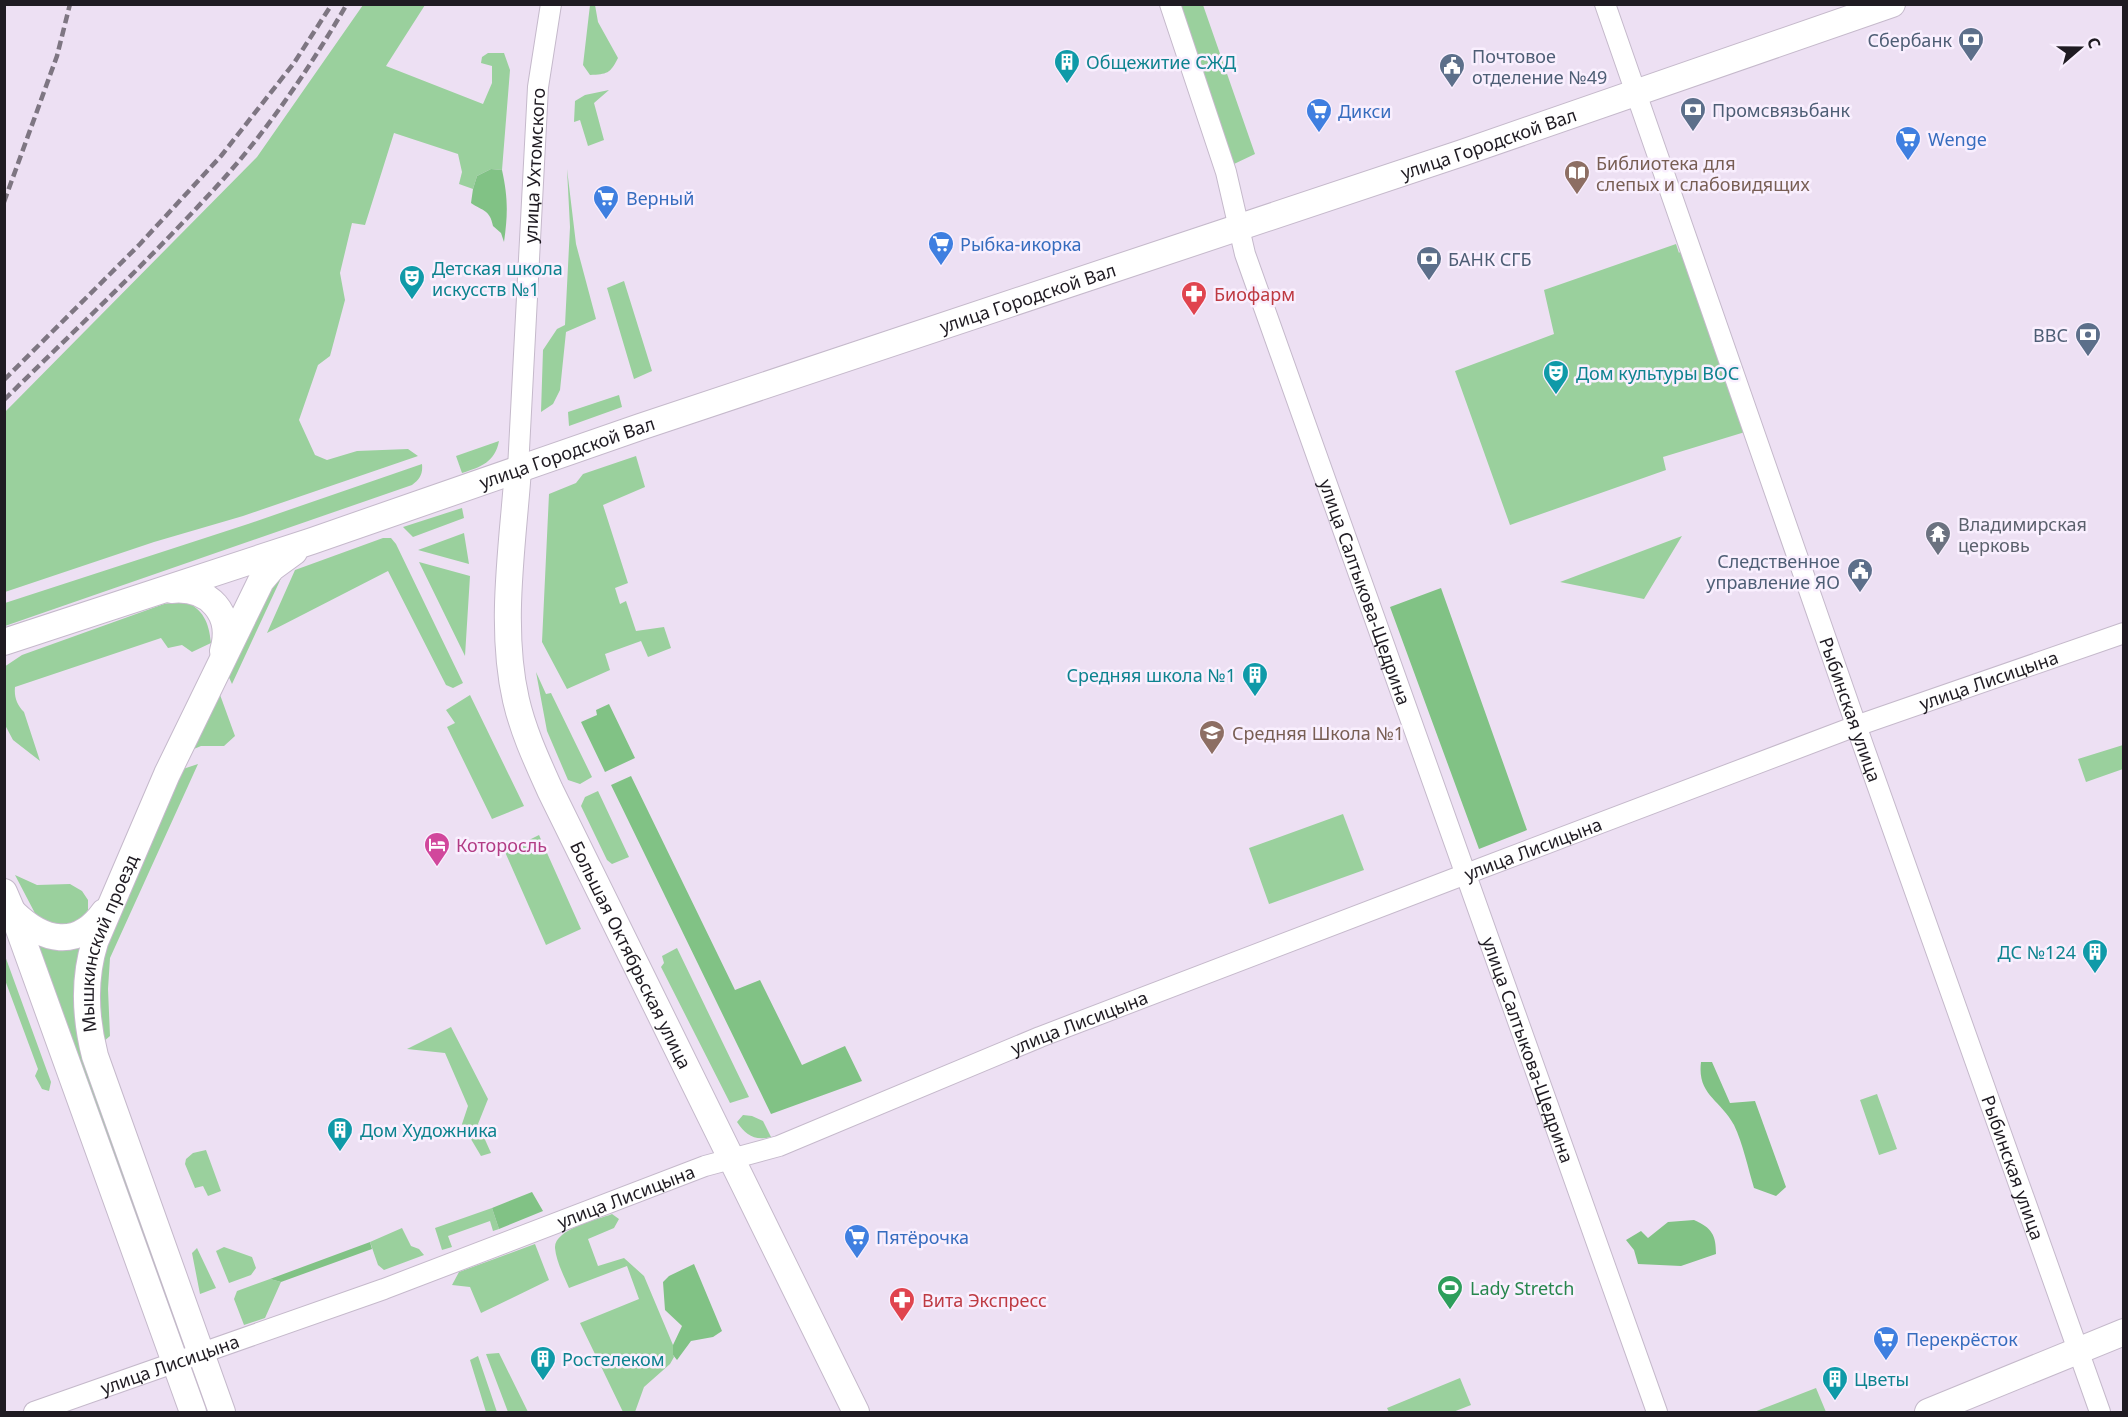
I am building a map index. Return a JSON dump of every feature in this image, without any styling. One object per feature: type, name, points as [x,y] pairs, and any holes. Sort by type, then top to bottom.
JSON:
[{"type":"main road","name":"улица Городской Вал","points":[[162,591],[1892,4]]},
{"type":"main road","name":"Большая Октябрьская улица","points":[[518,469],[508,634],[512,677],[520,714],[550,790],[856,1413]]},
{"type":"main road","name":"Мышкинский проезд","points":[[222,1413],[136,1175],[90,1036],[86,1003],[90,958],[109,906],[167,774],[261,581],[288,555],[312,541]]},
{"type":"main road","points":[[6,643],[162,591],[179,589],[197,591],[205,595],[218,609],[225,625],[226,636],[217,670]]},
{"type":"main road","name":"Мышкинский проезд","points":[[9,902],[193,1413]]},
{"type":"main road","points":[[9,902],[27,926],[44,935],[57,938],[71,937],[84,931],[99,920],[109,906]]},
{"type":"main road","points":[[1928,1413],[2124,1332]]},
{"type":"street","name":"улица Ухтомского","points":[[518,469],[538,87],[551,4]]},
{"type":"street","name":"улица Салтыкова-Щедрина","points":[[1170,4],[1226,172],[1249,264],[1657,1413]]},
{"type":"street","name":"Рыбинская улица","points":[[1605,4],[1856,726],[2100,1413]]},
{"type":"street","name":"улица Лисицына","points":[[34,1413],[384,1289],[705,1166],[779,1146],[1040,1037],[1466,874],[1856,726],[2124,633]]},
{"type":"green space","points":[[363,5],[425,5],[386,66],[483,104],[492,83],[492,66],[481,63],[482,57],[488,53],[504,53],[510,70],[502,170],[491,169],[477,176],[473,189],[459,184],[462,172],[458,154],[394,133],[365,225],[352,223],[340,273],[345,300],[330,356],[318,365],[299,420],[315,455],[327,460],[357,451],[408,449],[418,456],[243,516],[154,542],[5,592],[4,413],[257,157]]},
{"type":"green space","points":[[590,5],[595,5],[598,22],[618,58],[607,72],[590,75],[583,65]]},
{"type":"green space","points":[[1179,5],[1203,5],[1255,154],[1234,164]]},
{"type":"green space","points":[[609,90],[594,103],[604,140],[588,146],[580,120],[574,122],[575,101],[585,95]]},
{"type":"green space","points":[[491,169],[502,170],[504,180],[507,206],[504,242],[501,233],[493,226],[488,214],[471,203],[477,176]]},
{"type":"green space","points":[[567,169],[576,244],[596,319],[566,332],[560,390],[553,404],[541,412],[543,350],[557,329],[565,325],[570,227]]},
{"type":"green space","points":[[1676,244],[1679,253],[1684,247],[1714,336],[1710,338],[1745,432],[1663,457],[1666,470],[1510,525],[1455,371],[1554,334],[1544,290]]},
{"type":"green space","points":[[624,281],[652,371],[634,379],[607,288]]},
{"type":"green space","points":[[619,395],[622,407],[569,426],[568,412]]},
{"type":"green space","points":[[499,441],[491,459],[462,473],[456,456]]},
{"type":"green space","points":[[636,456],[645,487],[603,505],[628,583],[615,588],[620,604],[626,601],[636,631],[664,627],[671,648],[648,657],[641,641],[605,654],[610,670],[567,689],[542,642],[549,494],[576,483],[583,474]]},
{"type":"green space","points":[[422,464],[420,476],[412,485],[5,626],[5,603],[248,524]]},
{"type":"green space","points":[[462,508],[464,518],[413,537],[403,527]]},
{"type":"green space","points":[[464,533],[469,564],[418,550]]},
{"type":"green space","points":[[1682,536],[1644,599],[1560,582]]},
{"type":"green space","points":[[383,538],[391,538],[396,544],[463,683],[453,688],[446,685],[388,571],[267,633],[295,570]]},
{"type":"green space","points":[[419,562],[470,576],[465,656]]},
{"type":"green space","points":[[283,574],[232,684],[227,673],[265,589]]},
{"type":"green space","points":[[1441,588],[1527,830],[1479,849],[1390,607]]},
{"type":"green space","points":[[184,601],[196,608],[204,617],[211,643],[192,652],[182,645],[168,648],[161,638],[15,687],[16,701],[24,712],[40,761],[13,740],[5,725],[4,667],[22,655],[164,604]]},
{"type":"green space","points":[[536,672],[546,694],[551,693],[592,777],[580,784],[568,780],[547,731]]},
{"type":"green space","points":[[219,692],[235,736],[224,746],[201,746],[189,751]]},
{"type":"green space","points":[[470,695],[524,806],[492,819],[447,727],[455,723],[446,710]]},
{"type":"green space","points":[[609,704],[635,758],[605,772],[581,722],[597,715],[596,710]]},
{"type":"green space","points":[[2123,745],[2123,769],[2086,782],[2078,759]]},
{"type":"green space","points":[[198,764],[110,958],[108,989],[110,1036],[103,1042],[98,992],[100,966],[109,936],[183,769]]},
{"type":"green space","points":[[631,776],[735,990],[760,980],[802,1065],[845,1046],[862,1081],[771,1114],[611,785]]},
{"type":"green space","points":[[598,791],[629,857],[612,864],[607,860],[581,806],[585,797]]},
{"type":"green space","points":[[1343,814],[1364,870],[1269,904],[1249,848]]},
{"type":"green space","points":[[539,835],[581,929],[546,945],[505,852]]},
{"type":"green space","points":[[15,875],[37,885],[70,884],[82,891],[88,900],[88,910],[79,922],[65,928],[38,919]]},
{"type":"green space","points":[[37,944],[60,949],[83,948],[80,966],[187,1346],[182,1343]]},
{"type":"green space","points":[[677,948],[749,1097],[730,1103],[661,967],[664,963],[662,956]]},
{"type":"green space","points":[[4,953],[51,1082],[49,1091],[42,1089],[35,1076],[38,1069],[5,980]]},
{"type":"green space","points":[[451,1027],[488,1099],[478,1124],[491,1153],[481,1156],[462,1124],[468,1106],[445,1053],[407,1049]]},
{"type":"green space","points":[[1701,1062],[1712,1062],[1730,1103],[1755,1101],[1786,1187],[1776,1196],[1754,1188],[1734,1125],[1702,1082]]},
{"type":"green space","points":[[1877,1094],[1897,1149],[1879,1155],[1860,1100]]},
{"type":"green space","points":[[743,1115],[763,1121],[771,1137],[760,1138],[747,1134],[737,1122]]},
{"type":"green space","points":[[206,1150],[221,1191],[208,1196],[203,1186],[195,1188],[185,1164],[186,1159],[193,1153]]},
{"type":"green space","points":[[532,1192],[543,1211],[499,1229],[492,1208]]},
{"type":"green space","points":[[492,1208],[499,1229],[493,1231],[490,1221],[448,1236],[452,1247],[442,1250],[435,1228]]},
{"type":"green space","points":[[612,1214],[619,1219],[614,1228],[588,1239],[598,1266],[624,1258],[644,1276],[673,1345],[674,1357],[670,1364],[644,1387],[635,1412],[623,1412],[580,1323],[639,1299],[627,1266],[569,1288],[555,1248],[557,1241],[569,1230]]},
{"type":"green space","points":[[1694,1220],[1712,1233],[1716,1254],[1681,1266],[1638,1264],[1634,1250],[1626,1240],[1641,1231],[1648,1238],[1668,1222]]},
{"type":"green space","points":[[402,1228],[411,1246],[419,1249],[424,1255],[384,1270],[378,1265],[370,1242]]},
{"type":"green space","points":[[370,1242],[372,1249],[281,1282],[270,1279]]},
{"type":"green space","points":[[535,1244],[549,1280],[481,1313],[470,1287],[452,1285],[459,1272]]},
{"type":"green space","points":[[224,1247],[252,1257],[256,1268],[251,1275],[229,1283],[216,1251]]},
{"type":"green space","points":[[197,1248],[216,1288],[200,1294],[192,1253]]},
{"type":"green space","points":[[694,1264],[722,1331],[713,1337],[691,1341],[677,1360],[673,1355],[673,1345],[682,1326],[665,1310],[663,1282],[669,1276]]},
{"type":"green space","points":[[270,1279],[281,1282],[265,1318],[244,1325],[234,1299],[237,1291]]},
{"type":"green space","points":[[499,1353],[528,1412],[508,1412],[486,1354]]},
{"type":"green space","points":[[478,1356],[497,1412],[486,1412],[470,1360]]},
{"type":"green space","points":[[1460,1378],[1471,1405],[1453,1412],[1389,1412],[1387,1408]]},
{"type":"green space","points":[[1816,1388],[1826,1412],[1754,1412]]},
{"type":"railway","points":[[4,202],[57,56],[70,4]]},
{"type":"railway","points":[[4,380],[140,244],[221,156],[294,63],[332,4]]},
{"type":"railway","points":[[4,400],[145,262],[226,176],[291,93],[347,4]]},
{"type":"place","name":"Сбербанк","points":[[1971,63]]},
{"type":"place","name":"Общежитие СЖД","points":[[1067,85]]},
{"type":"place","name":"Почтовое отделение №49","points":[[1452,89]]},
{"type":"place","name":"Промсвязьбанк","points":[[1693,133]]},
{"type":"place","name":"Дикси","points":[[1319,134]]},
{"type":"place","name":"Wenge","points":[[1908,162]]},
{"type":"place","name":"Библиотека для слепых и слабовидящих","points":[[1577,196]]},
{"type":"place","name":"Верный","points":[[606,221]]},
{"type":"place","name":"Рыбка-икорка","points":[[941,267]]},
{"type":"place","name":"БАНК СГБ","points":[[1429,282]]},
{"type":"place","name":"Детская школа искусств №1","points":[[412,301]]},
{"type":"place","name":"Биофарм","points":[[1194,317]]},
{"type":"place","name":"ВВС","points":[[2088,358]]},
{"type":"place","name":"Дом культуры ВОС","points":[[1556,396]]},
{"type":"place","name":"Владимирская церковь","points":[[1938,557]]},
{"type":"place","name":"Следственное управление ЯО","points":[[1860,594]]},
{"type":"place","name":"Средняя школа №1","points":[[1255,698]]},
{"type":"place","name":"Средняя Школа №1","points":[[1212,756]]},
{"type":"place","name":"Которосль","points":[[437,868]]},
{"type":"place","name":"ДС №124","points":[[2095,975]]},
{"type":"place","name":"Дом Художника","points":[[340,1153]]},
{"type":"place","name":"Пятёрочка","points":[[857,1260]]},
{"type":"place","name":"Lady Stretch","points":[[1450,1311]]},
{"type":"place","name":"Вита Экспресс","points":[[902,1323]]},
{"type":"place","name":"Перекрёсток","points":[[1886,1362]]},
{"type":"place","name":"Ростелеком","points":[[543,1382]]},
{"type":"place","name":"Цветы","points":[[1835,1402]]}]
